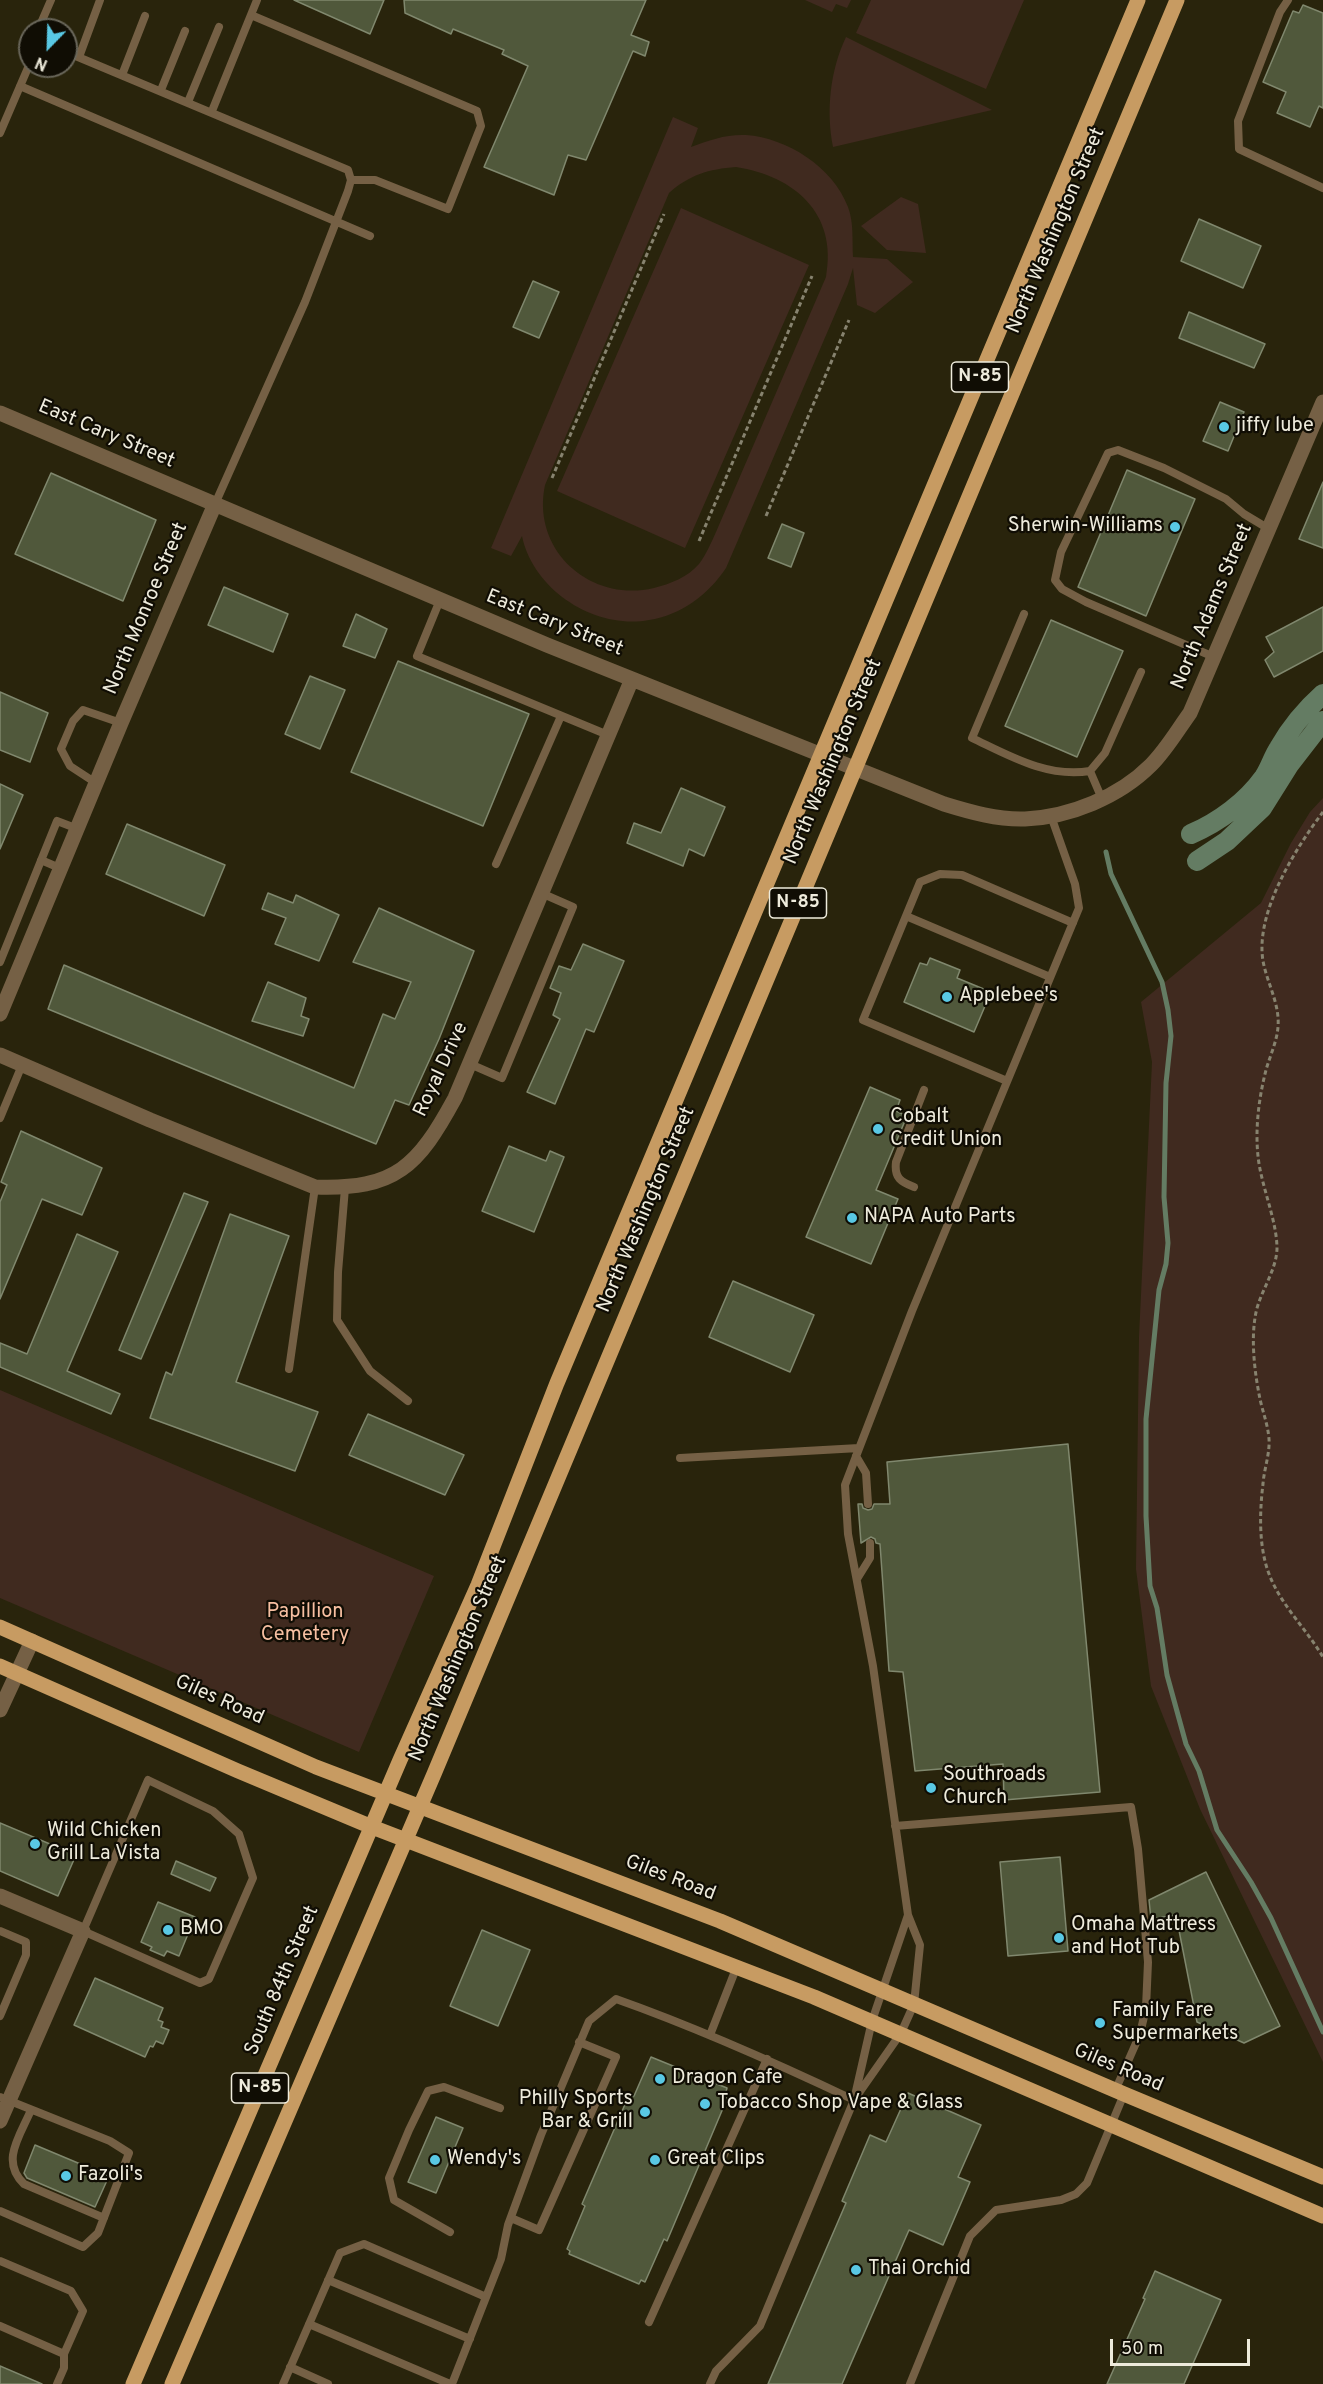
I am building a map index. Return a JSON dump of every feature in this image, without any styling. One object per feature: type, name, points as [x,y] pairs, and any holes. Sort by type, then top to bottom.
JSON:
[{"type":"main road","name":"North Washington Street","points":[[386,1793],[478,1585],[557,1383],[1138,0]]},
{"type":"main road","name":"North Washington Street","points":[[420,1806],[1177,0]]},
{"type":"main road","name":"Giles Road","points":[[0,1627],[306,1762],[720,1921],[1120,2093],[1323,2177]]},
{"type":"main road","points":[[0,1666],[238,1771],[372,1827],[737,1966],[901,2033],[1323,2216]]},
{"type":"main road","name":"South 84th Street","points":[[133,2384],[386,1793]]},
{"type":"main road","name":"N-85","points":[[172,2384],[420,1806]]},
{"type":"street","name":"North Adams Street","points":[[1102,799],[1130,783],[1149,767],[1166,748],[1190,713],[1323,402]]},
{"type":"street","name":"East Cary Street","points":[[0,412],[440,600],[632,679],[965,810],[1023,819],[1051,816],[1102,799]]},
{"type":"street","name":"North Monroe Street","points":[[1,1011],[215,504]]},
{"type":"street","name":"Royal Drive","points":[[0,1055],[315,1187],[345,1188],[377,1183],[403,1170],[435,1136],[470,1064],[540,893],[632,679]]},
{"type":"street","points":[[0,1710],[33,1641]]},
{"type":"street","points":[[0,1896],[83,1931],[4,2099],[0,2121]]},
{"type":"lane","points":[[43,18],[51,0]]},
{"type":"lane","points":[[100,0],[79,57],[348,170],[351,180],[375,180],[448,209],[481,126],[477,111],[251,15]]},
{"type":"lane","points":[[212,111],[257,0]]},
{"type":"lane","points":[[1288,0],[1280,12],[1238,121],[1239,149],[1323,188]]},
{"type":"lane","points":[[122,75],[145,16]]},
{"type":"lane","points":[[188,102],[219,27]]},
{"type":"lane","points":[[160,90],[185,31]]},
{"type":"lane","points":[[0,133],[23,78]]},
{"type":"lane","points":[[20,86],[370,236]]},
{"type":"lane","name":"North Monroe Street","points":[[215,504],[305,302],[351,180]]},
{"type":"lane","points":[[1214,657],[1086,602],[1062,589],[1055,580],[1061,552],[1108,453],[1118,450],[1164,468],[1226,499],[1244,514],[1269,529]]},
{"type":"lane","points":[[440,600],[417,656],[608,735]]},
{"type":"lane","points":[[1024,614],[972,738],[1038,768],[1071,774],[1090,771],[1105,753],[1141,672]]},
{"type":"lane","points":[[96,783],[70,766],[61,749],[74,721],[83,710],[121,723]]},
{"type":"lane","points":[[496,864],[561,716]]},
{"type":"lane","points":[[1090,771],[1102,799]]},
{"type":"lane","points":[[854,2100],[901,2033],[914,2004],[920,1945],[908,1915],[882,1719],[848,1534],[845,1485],[912,1311],[1079,908],[1075,884],[1051,816]]},
{"type":"lane","points":[[0,962],[57,821],[78,829]]},
{"type":"lane","points":[[41,860],[62,869]]},
{"type":"lane","points":[[1007,1081],[863,1020],[920,882],[940,874],[962,875],[1073,922]]},
{"type":"lane","points":[[470,1064],[502,1078],[569,918],[573,907],[540,893]]},
{"type":"lane","points":[[906,916],[1050,977]]},
{"type":"lane","points":[[0,1118],[3,1102],[22,1065]]},
{"type":"lane","points":[[914,1188],[902,1182],[895,1170],[924,1090]]},
{"type":"lane","points":[[289,1369],[315,1187]]},
{"type":"lane","points":[[345,1188],[338,1272],[337,1320],[370,1371],[408,1401]]},
{"type":"lane","points":[[680,1458],[858,1452]]},
{"type":"lane","points":[[858,1452],[866,1473],[868,1504]]},
{"type":"lane","points":[[857,1579],[870,1558],[870,1543]]},
{"type":"lane","points":[[148,1780],[213,1810],[238,1834],[253,1878],[210,1979],[200,1983],[83,1931],[148,1780]]},
{"type":"lane","points":[[895,1826],[1131,1808],[1138,1849],[1148,1962],[1146,2008],[1140,2034],[1111,2126],[1087,2182],[1076,2194],[1061,2200],[996,2210],[970,2236],[910,2384]]},
{"type":"lane","points":[[710,2384],[716,2371],[760,2326],[854,2100],[872,2021],[908,1915]]},
{"type":"lane","points":[[0,1931],[27,1942],[26,1955],[0,2016]]},
{"type":"lane","points":[[710,2035],[737,1966]]},
{"type":"lane","points":[[309,2324],[451,2384],[501,2259],[511,2218],[541,2135],[579,2042],[589,2021],[616,1999],[767,2059],[854,2100]]},
{"type":"lane","points":[[511,2218],[539,2230],[616,2057],[579,2042]]},
{"type":"lane","points":[[649,2322],[767,2059]]},
{"type":"lane","points":[[450,2232],[394,2200],[389,2178],[428,2091],[444,2087],[500,2108]]},
{"type":"lane","points":[[0,2211],[83,2247],[98,2233],[129,2153],[110,2141],[4,2099]]},
{"type":"lane","points":[[31,2110],[11,2159],[15,2175],[24,2184],[104,2218]]},
{"type":"lane","points":[[283,2384],[340,2253],[364,2244],[486,2297]]},
{"type":"lane","points":[[0,2261],[71,2291],[82,2312],[64,2354],[64,2368],[57,2384]]},
{"type":"lane","points":[[328,2280],[470,2338]]},
{"type":"lane","points":[[0,2326],[64,2354]]},
{"type":"lane","points":[[290,2367],[328,2384]]},
{"type":"path","points":[[552,478],[664,214]]},
{"type":"path","points":[[699,541],[812,276]]},
{"type":"path","points":[[766,516],[849,320]]},
{"type":"path","points":[[1323,812],[1298,848],[1284,875],[1272,904],[1262,940],[1263,960],[1275,1003],[1278,1029],[1265,1073],[1257,1130],[1262,1178],[1277,1246],[1276,1258],[1255,1317],[1254,1332],[1257,1383],[1269,1441],[1262,1485],[1262,1536],[1266,1564],[1272,1581],[1289,1612],[1323,1657]]},
{"type":"green space","points":[[805,0],[851,0],[847,8],[836,4],[832,12]]},
{"type":"green space","points":[[871,0],[1024,0],[986,89],[856,33]]},
{"type":"green space","points":[[846,37],[992,110],[833,147],[830,119],[831,91],[836,63]]},
{"type":"green space","points":[[673,117],[698,128],[691,147],[732,135],[762,137],[792,149],[820,167],[832,179],[848,207],[852,225],[853,257],[887,259],[913,282],[875,313],[857,305],[853,268],[726,568],[719,578],[693,602],[672,614],[649,620],[608,619],[569,602],[553,589],[528,556],[522,536],[511,556],[491,548]],"holes":[[[736,167],[757,172],[793,189],[807,201],[818,216],[825,234],[828,254],[826,277],[702,560],[695,569],[684,576],[654,588],[631,591],[608,588],[588,579],[571,567],[557,551],[547,531],[543,509],[545,485],[669,193],[692,177],[708,171]]]},
{"type":"green space","points":[[901,197],[918,204],[926,253],[887,250],[861,226]]},
{"type":"green space","points":[[681,208],[809,265],[685,548],[557,491]]},
{"type":"green space","points":[[1323,798],[1323,2062],[1200,1809],[1151,1686],[1136,1569],[1139,1337],[1152,1062],[1141,1002],[1261,903],[1291,843],[1310,812]]},
{"type":"green space","name":"Papillion Cemetery","points":[[0,1390],[434,1576],[359,1752],[0,1598]]},
{"type":"building","points":[[294,0],[384,0],[370,34]]},
{"type":"building","points":[[404,0],[646,0],[631,35],[649,42],[645,56],[633,51],[586,160],[568,155],[554,195],[484,167],[528,66],[502,54],[504,50],[453,29],[451,34],[405,13]]},
{"type":"building","points":[[1303,5],[1323,13],[1323,108],[1319,106],[1310,127],[1277,113],[1286,92],[1263,82],[1293,11],[1299,13]]},
{"type":"building","points":[[1199,219],[1261,246],[1243,288],[1181,261]]},
{"type":"building","points":[[533,281],[559,292],[539,338],[513,327]]},
{"type":"building","points":[[1189,312],[1265,344],[1254,368],[1179,338]]},
{"type":"building","name":"jiffy lube","points":[[1220,402],[1244,412],[1228,451],[1203,441]]},
{"type":"building","points":[[1127,470],[1195,499],[1146,616],[1078,587]]},
{"type":"building","points":[[51,473],[156,520],[123,601],[15,554]]},
{"type":"building","points":[[1323,482],[1323,548],[1299,539]]},
{"type":"building","points":[[782,524],[804,533],[791,567],[768,558]]},
{"type":"building","points":[[224,587],[288,614],[273,652],[208,625]]},
{"type":"building","points":[[1323,607],[1323,651],[1274,677],[1265,660],[1274,652],[1266,637]]},
{"type":"building","points":[[356,614],[387,629],[375,658],[343,646]]},
{"type":"building","points":[[1051,620],[1123,651],[1077,757],[1005,726]]},
{"type":"building","points":[[398,661],[529,714],[483,826],[351,772]]},
{"type":"building","points":[[310,676],[345,690],[320,749],[285,734]]},
{"type":"building","points":[[0,692],[48,713],[30,762],[0,750]]},
{"type":"building","points":[[0,784],[23,795],[0,849]]},
{"type":"building","points":[[681,788],[725,807],[704,856],[689,849],[683,866],[627,843],[634,823],[661,833]]},
{"type":"building","points":[[127,824],[225,865],[204,916],[106,874]]},
{"type":"building","points":[[268,893],[293,903],[296,895],[339,915],[319,961],[275,944],[286,918],[262,909]]},
{"type":"building","points":[[379,908],[474,951],[439,1039],[409,1105],[395,1100],[376,1144],[48,1009],[64,965],[354,1088],[383,1014],[395,1019],[411,982],[353,962]]},
{"type":"building","points":[[583,944],[624,961],[594,1032],[586,1029],[555,1104],[527,1092],[560,1019],[553,1015],[561,993],[550,988],[559,966],[571,970]]},
{"type":"building","name":"Applebee's","points":[[930,958],[960,970],[957,978],[991,992],[974,1032],[904,1002],[920,963],[927,965]]},
{"type":"building","points":[[268,982],[306,998],[301,1016],[309,1019],[303,1036],[252,1021]]},
{"type":"building","points":[[870,1087],[900,1100],[896,1111],[907,1116],[876,1190],[898,1199],[871,1264],[806,1237]]},
{"type":"building","points":[[21,1131],[102,1168],[82,1215],[42,1199],[0,1299],[0,1202],[7,1185],[1,1182]]},
{"type":"building","points":[[509,1146],[546,1161],[550,1151],[564,1157],[534,1232],[482,1211]]},
{"type":"building","points":[[184,1193],[208,1202],[141,1359],[119,1350]]},
{"type":"building","points":[[230,1214],[289,1236],[236,1382],[318,1412],[295,1471],[150,1418],[166,1372],[172,1375]]},
{"type":"building","points":[[77,1234],[118,1252],[67,1371],[120,1394],[111,1414],[0,1367],[0,1343],[27,1354]]},
{"type":"building","points":[[733,1281],[814,1315],[790,1372],[709,1337]]},
{"type":"building","points":[[368,1414],[464,1455],[445,1495],[349,1455]]},
{"type":"building","points":[[1068,1444],[1100,1792],[1004,1800],[1003,1764],[915,1771],[903,1672],[889,1671],[880,1544],[871,1537],[861,1543],[858,1504],[862,1504],[863,1508],[868,1510],[872,1509],[874,1504],[890,1504],[887,1462]]},
{"type":"building","points":[[0,1823],[76,1855],[58,1896],[0,1871]]},
{"type":"building","points":[[1060,1857],[1068,1951],[1008,1956],[1000,1862]]},
{"type":"building","points":[[176,1861],[216,1878],[210,1891],[171,1874]]},
{"type":"building","points":[[1206,1872],[1280,2026],[1244,2043],[1197,2022],[1176,1915],[1151,1919],[1149,1900]]},
{"type":"building","name":"BMO","points":[[158,1902],[195,1917],[179,1956],[167,1951],[164,1956],[150,1950],[152,1947],[141,1942]]},
{"type":"building","points":[[482,1930],[530,1950],[498,2026],[450,2006]]},
{"type":"building","points":[[95,1978],[163,2008],[158,2020],[163,2022],[161,2027],[169,2030],[163,2044],[156,2041],[153,2047],[150,2046],[145,2057],[74,2025]]},
{"type":"building","points":[[651,2057],[727,2088],[726,2092],[729,2094],[667,2241],[664,2239],[645,2282],[641,2280],[639,2284],[569,2254],[570,2251],[567,2249],[585,2206],[582,2204],[629,2095],[634,2096]]},
{"type":"building","points":[[908,2093],[981,2125],[958,2177],[970,2182],[943,2245],[909,2230],[842,2384],[768,2384],[846,2203],[842,2201],[870,2135],[886,2142]]},
{"type":"building","points":[[436,2117],[463,2128],[436,2193],[408,2182]]},
{"type":"building","name":"Fazoli's","points":[[35,2145],[109,2176],[95,2207],[27,2178],[24,2173]]},
{"type":"building","points":[[1155,2271],[1221,2300],[1184,2384],[1107,2384],[1145,2299],[1143,2298]]},
{"type":"building","points":[[0,2366],[42,2384],[0,2384]]},
{"type":"waterway","points":[[1191,834],[1212,824],[1249,795],[1264,777],[1293,726],[1323,694]]},
{"type":"waterway","points":[[1197,861],[1227,841],[1262,808],[1289,765],[1323,721]]},
{"type":"waterway","points":[[1106,852],[1111,874],[1162,982],[1171,1036],[1166,1083],[1164,1197],[1168,1243],[1166,1264],[1159,1290],[1146,1419],[1146,1516],[1150,1586],[1157,1608],[1167,1675],[1186,1744],[1199,1771],[1217,1830],[1271,1918],[1323,2032]]},
{"type":"place","name":"jiffy lube","points":[[1224,427]]},
{"type":"place","name":"Sherwin-Williams","points":[[1175,527]]},
{"type":"place","name":"Applebee's","points":[[947,997]]},
{"type":"place","name":"Cobalt Credit Union","points":[[878,1129]]},
{"type":"place","name":"NAPA Auto Parts","points":[[852,1218]]},
{"type":"place","name":"Southroads Church","points":[[931,1788]]},
{"type":"place","name":"Wild Chicken Grill La Vista","points":[[35,1844]]},
{"type":"place","name":"BMO","points":[[168,1930]]},
{"type":"place","name":"Omaha Mattress and Hot Tub","points":[[1059,1938]]},
{"type":"place","name":"Family Fare Supermarkets","points":[[1100,2023]]},
{"type":"place","name":"Dragon Cafe","points":[[660,2079]]},
{"type":"place","name":"Tobacco Shop Vape & Glass","points":[[705,2104]]},
{"type":"place","name":"Philly Sports Bar & Grill","points":[[645,2112]]},
{"type":"place","name":"Wendy's","points":[[435,2160]]},
{"type":"place","name":"Great Clips","points":[[655,2160]]},
{"type":"place","name":"Fazoli's","points":[[66,2176]]},
{"type":"place","name":"Thai Orchid","points":[[856,2270]]}]
